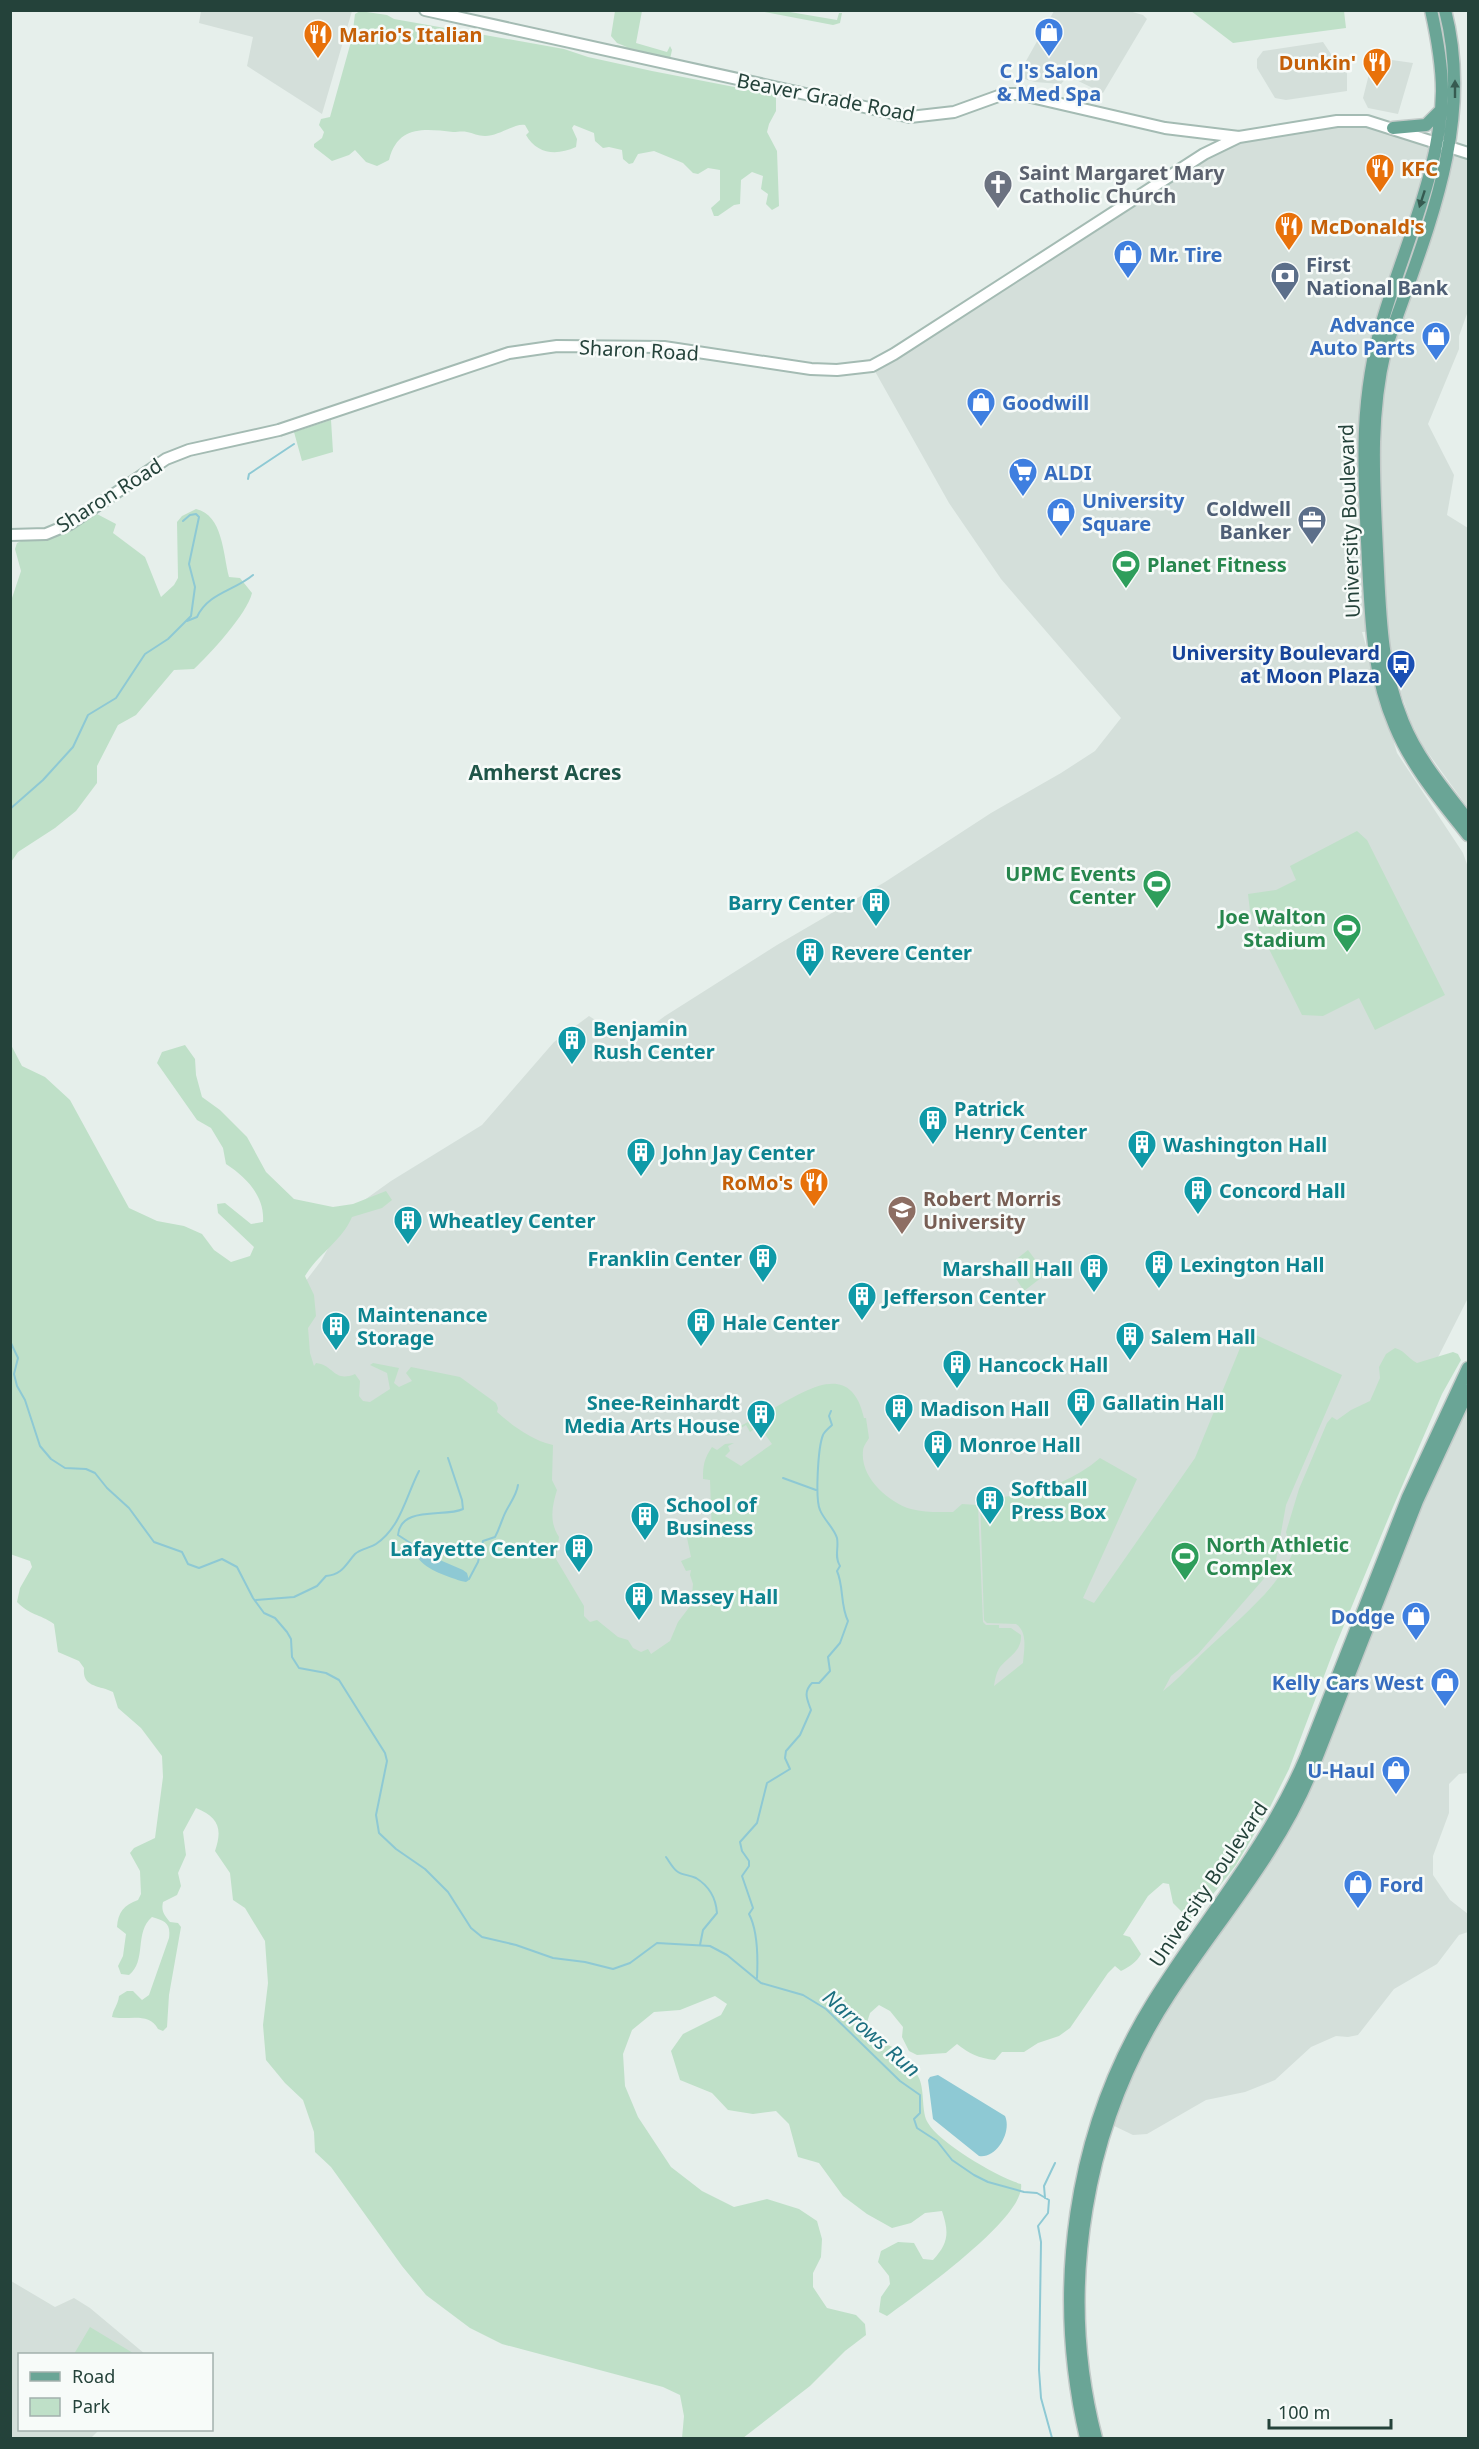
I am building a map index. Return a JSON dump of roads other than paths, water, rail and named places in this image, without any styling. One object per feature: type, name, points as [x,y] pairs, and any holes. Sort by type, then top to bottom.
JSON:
[{"type":"main road","name":"University Boulevard","points":[[1431,10],[1441,70],[1443,145],[1440,185],[1380,374],[1374,408],[1373,470],[1381,624],[1391,687],[1418,753],[1468,820]]},
{"type":"main road","name":"University Boulevard","points":[[1444,10],[1451,40],[1455,104],[1386,309],[1372,362],[1366,404],[1363,466],[1372,635],[1383,693],[1395,728],[1411,758],[1430,787],[1468,835]]},
{"type":"main road","points":[[1393,128],[1426,125],[1441,110]]},
{"type":"main road","name":"University Boulevard","points":[[1086,2439],[1072,2361],[1069,2299],[1071,2256],[1083,2177],[1094,2133],[1107,2096],[1125,2053],[1152,2004],[1251,1859],[1287,1799],[1306,1757],[1408,1497],[1468,1368]]},
{"type":"main road","name":"University Boulevard","points":[[1096,2439],[1081,2350],[1080,2269],[1091,2185],[1115,2101],[1154,2018],[1264,1857],[1298,1800],[1417,1501],[1468,1391]]},
{"type":"street","name":"Beaver Grade Road","points":[[425,10],[909,117],[954,112],[1004,94],[1018,93],[1166,128],[1239,136],[1337,121],[1367,121],[1468,153]]},
{"type":"street","name":"Sharon Road","points":[[10,535],[46,534],[70,524],[166,459],[189,450],[279,430],[509,353],[557,346],[664,346],[811,369],[846,370],[872,366],[1204,154],[1239,136]]},
{"type":"water","points":[[419,1551],[463,1570],[467,1573],[469,1580],[461,1581],[429,1568],[415,1554]]},
{"type":"water","points":[[938,2075],[1005,2116],[1007,2122],[1005,2136],[992,2153],[979,2156],[933,2119],[928,2080]]},
{"type":"waterway","points":[[248,479],[249,474],[294,444]]},
{"type":"waterway","points":[[10,809],[43,780],[73,747],[88,715],[116,698],[145,654],[168,639],[191,616],[195,587],[189,564],[199,517],[196,514],[190,515],[183,521]]},
{"type":"waterway","points":[[187,621],[197,617],[215,597],[253,575]]},
{"type":"waterway","name":"Narrows Run","points":[[10,1341],[18,1358],[14,1374],[17,1386],[25,1400],[40,1446],[51,1459],[65,1468],[86,1469],[95,1473],[107,1488],[129,1508],[154,1542],[182,1552],[188,1564],[199,1568],[222,1559],[237,1567],[253,1598],[264,1613],[275,1618],[287,1632],[291,1639],[292,1657],[299,1668],[326,1673],[339,1680],[385,1753],[387,1761],[376,1815],[379,1833],[396,1849],[425,1869],[448,1892],[471,1928],[482,1937],[516,1945],[553,1958],[585,1962],[613,1969],[630,1963],[657,1943],[710,1946],[727,1955],[761,1983],[803,1995],[826,2009],[900,2081],[920,2095],[920,2113],[914,2119],[917,2128],[937,2141],[952,2160],[988,2182],[1024,2192],[1037,2193],[1049,2200],[1048,2213],[1038,2226],[1041,2242],[1039,2370],[1041,2398],[1052,2438]]},
{"type":"waterway","points":[[757,1978],[756,1936],[749,1914],[753,1908],[742,1876],[749,1866],[749,1861],[742,1851],[740,1842],[757,1823],[767,1783],[790,1769],[785,1758],[786,1751],[800,1735],[811,1710],[807,1689],[812,1683],[819,1683],[830,1671],[828,1657],[840,1643],[848,1621],[837,1571],[840,1566],[837,1559],[837,1538],[818,1504],[821,1441],[832,1425],[829,1416],[831,1411]]},
{"type":"waterway","points":[[417,1552],[415,1546],[398,1535],[401,1526],[407,1520],[425,1514],[463,1509],[448,1458]]},
{"type":"waterway","points":[[256,1600],[294,1597],[317,1586],[326,1576],[340,1571],[357,1552],[376,1544],[397,1520],[419,1471]]},
{"type":"waterway","points":[[783,1478],[816,1490]]},
{"type":"waterway","points":[[469,1579],[478,1562],[483,1541],[495,1537],[518,1485]]},
{"type":"waterway","points":[[666,1857],[678,1872],[701,1881],[715,1903],[717,1913],[703,1930],[700,1945]]},
{"type":"waterway","points":[[1045,2198],[1044,2186],[1055,2163]]},
{"type":"place","name":"C J's Salon & Med Spa","points":[[1049,58]]},
{"type":"place","name":"Mario's Italian","points":[[318,60]]},
{"type":"place","name":"Dunkin'","points":[[1377,88]]},
{"type":"place","name":"KFC","points":[[1380,194]]},
{"type":"place","name":"Saint Margaret Mary Catholic Church","points":[[998,210]]},
{"type":"place","name":"McDonald's","points":[[1289,252]]},
{"type":"place","name":"Mr. Tire","points":[[1128,280]]},
{"type":"place","name":"First National Bank","points":[[1285,302]]},
{"type":"place","name":"Advance Auto Parts","points":[[1436,362]]},
{"type":"place","name":"Goodwill","points":[[981,428]]},
{"type":"place","name":"ALDI","points":[[1023,498]]},
{"type":"place","name":"University Square","points":[[1061,538]]},
{"type":"place","name":"Coldwell Banker","points":[[1312,546]]},
{"type":"place","name":"Planet Fitness","points":[[1126,590]]},
{"type":"place","name":"University Boulevard at Moon Plaza","points":[[1401,690]]},
{"type":"place","name":"UPMC Events Center","points":[[1157,910]]},
{"type":"place","name":"Barry Center","points":[[876,928]]},
{"type":"place","name":"Joe Walton Stadium","points":[[1347,954]]},
{"type":"place","name":"Revere Center","points":[[810,978]]},
{"type":"place","name":"Benjamin Rush Center","points":[[572,1066]]},
{"type":"place","name":"Patrick Henry Center","points":[[933,1146]]},
{"type":"place","name":"Washington Hall","points":[[1142,1170]]},
{"type":"place","name":"John Jay Center","points":[[641,1178]]},
{"type":"place","name":"RoMo's","points":[[814,1208]]},
{"type":"place","name":"Concord Hall","points":[[1198,1216]]},
{"type":"place","name":"Robert Morris University","points":[[902,1236]]},
{"type":"place","name":"Wheatley Center","points":[[408,1246]]},
{"type":"place","name":"Franklin Center","points":[[763,1284]]},
{"type":"place","name":"Lexington Hall","points":[[1159,1290]]},
{"type":"place","name":"Marshall Hall","points":[[1094,1294]]},
{"type":"place","name":"Jefferson Center","points":[[862,1322]]},
{"type":"place","name":"Hale Center","points":[[701,1348]]},
{"type":"place","name":"Maintenance Storage","points":[[336,1352]]},
{"type":"place","name":"Salem Hall","points":[[1130,1362]]},
{"type":"place","name":"Hancock Hall","points":[[957,1390]]},
{"type":"place","name":"Gallatin Hall","points":[[1081,1428]]},
{"type":"place","name":"Madison Hall","points":[[899,1434]]},
{"type":"place","name":"Snee-Reinhardt Media Arts House","points":[[761,1440]]},
{"type":"place","name":"Monroe Hall","points":[[938,1470]]},
{"type":"place","name":"Softball Press Box","points":[[990,1526]]},
{"type":"place","name":"School of Business","points":[[645,1542]]},
{"type":"place","name":"Lafayette Center","points":[[579,1574]]},
{"type":"place","name":"North Athletic Complex","points":[[1185,1582]]},
{"type":"place","name":"Massey Hall","points":[[639,1622]]},
{"type":"place","name":"Dodge","points":[[1416,1642]]},
{"type":"place","name":"Kelly Cars West","points":[[1445,1708]]},
{"type":"place","name":"U-Haul","points":[[1396,1796]]},
{"type":"place","name":"Ford","points":[[1358,1910]]},
{"type":"district","name":"Amherst Acres","points":[[545,772]]}]
